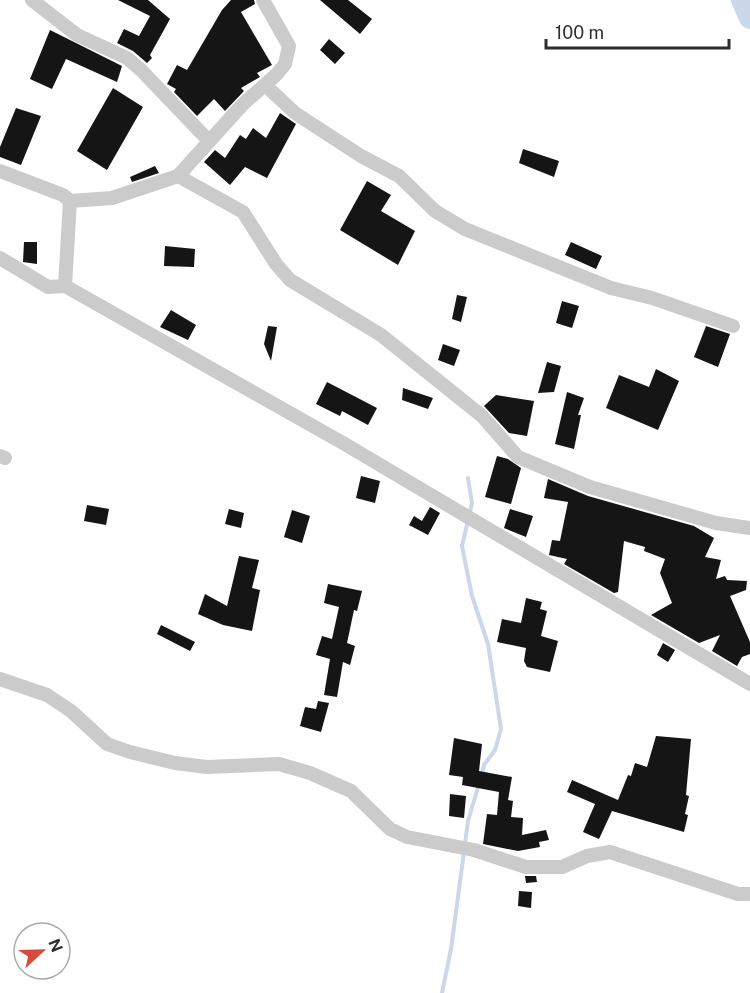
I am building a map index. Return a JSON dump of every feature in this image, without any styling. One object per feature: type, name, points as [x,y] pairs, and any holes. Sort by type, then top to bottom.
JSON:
[{"type":"street","points":[[32,0],[77,34],[127,58],[209,141]]},
{"type":"street","points":[[70,201],[112,198],[178,176],[285,64],[289,46],[263,0]]},
{"type":"street","points":[[265,85],[295,112],[361,156],[399,176],[435,211],[465,228],[611,288],[652,298],[733,326]]},
{"type":"street","points":[[0,171],[63,195],[70,201],[72,210],[65,286]]},
{"type":"street","points":[[178,176],[243,212],[276,264],[290,280],[381,335],[482,416],[518,457],[590,487],[716,523],[750,528]]},
{"type":"street","points":[[0,258],[48,287],[65,286],[343,443],[750,684]]},
{"type":"street","points":[[0,679],[47,695],[71,711],[107,744],[130,752],[175,763],[207,767],[279,764],[310,773],[351,791],[390,829],[407,837],[474,850],[526,867],[562,867],[587,856],[610,852],[738,894],[750,894]]},
{"type":"building","points":[[118,0],[148,0],[170,19],[150,55],[152,58],[147,63],[133,51],[117,43],[124,29],[139,36],[150,16]]},
{"type":"building","points":[[231,0],[254,0],[255,4],[241,12],[272,65],[257,73],[260,77],[241,88],[244,91],[225,111],[214,99],[197,116],[174,92],[176,89],[167,84],[177,65],[187,70],[222,10]]},
{"type":"building","points":[[320,0],[348,0],[372,19],[360,34]]},
{"type":"building","points":[[50,30],[122,66],[117,82],[66,59],[52,89],[30,79]]},
{"type":"building","points":[[329,39],[345,53],[335,64],[320,50]]},
{"type":"building","points":[[113,88],[143,107],[107,170],[77,151]]},
{"type":"building","points":[[16,108],[41,116],[21,165],[0,157],[0,147]]},
{"type":"building","points":[[280,113],[296,124],[267,178],[245,167],[230,185],[204,162],[215,150],[225,158],[240,135],[246,139],[253,128],[266,138]]},
{"type":"building","points":[[523,149],[559,161],[554,177],[519,163]]},
{"type":"building","points":[[155,166],[159,173],[132,182],[130,177]]},
{"type":"building","points":[[367,181],[391,195],[381,211],[415,231],[398,265],[340,230]]},
{"type":"building","points":[[24,242],[37,242],[37,264],[23,262]]},
{"type":"building","points":[[571,242],[602,256],[596,269],[565,255]]},
{"type":"building","points":[[165,246],[195,249],[194,267],[164,266]]},
{"type":"building","points":[[457,295],[467,297],[461,322],[452,319]]},
{"type":"building","points":[[562,301],[579,306],[572,328],[556,323]]},
{"type":"building","points":[[171,310],[196,325],[188,340],[160,327]]},
{"type":"building","points":[[268,326],[277,327],[271,361],[264,344]]},
{"type":"building","points":[[706,326],[730,334],[718,367],[694,357]]},
{"type":"building","points":[[443,344],[460,350],[454,366],[438,360]]},
{"type":"building","points":[[547,362],[561,366],[554,392],[538,393]]},
{"type":"building","points":[[656,369],[679,381],[658,430],[606,408],[619,375],[649,387]]},
{"type":"building","points":[[327,382],[377,408],[368,425],[342,411],[340,416],[316,404]]},
{"type":"building","points":[[403,388],[433,398],[428,409],[402,400]]},
{"type":"building","points":[[567,392],[584,398],[578,415],[581,415],[574,449],[555,444]]},
{"type":"building","points":[[496,395],[534,401],[527,436],[509,433],[484,406]]},
{"type":"building","points":[[497,456],[508,459],[521,468],[511,504],[485,497]]},
{"type":"building","points":[[361,476],[380,481],[375,503],[356,498]]},
{"type":"building","points":[[548,479],[588,496],[694,526],[714,538],[705,557],[721,560],[716,579],[725,576],[727,580],[747,581],[746,590],[730,596],[750,642],[750,654],[742,657],[737,666],[712,651],[720,635],[699,643],[651,615],[672,603],[660,573],[665,559],[644,551],[645,547],[624,541],[618,592],[614,593],[564,564],[567,559],[549,555],[552,540],[560,541],[568,502],[544,498]]},
{"type":"building","points":[[87,505],[109,509],[106,525],[84,521]]},
{"type":"building","points":[[430,507],[440,513],[428,535],[409,525],[414,516],[422,521]]},
{"type":"building","points":[[229,509],[244,513],[241,528],[225,524]]},
{"type":"building","points":[[510,509],[533,516],[526,537],[504,528]]},
{"type":"building","points":[[292,510],[310,516],[302,543],[284,537]]},
{"type":"building","points":[[239,556],[259,560],[252,588],[260,590],[252,631],[223,625],[198,614],[205,594],[227,606]]},
{"type":"building","points":[[328,584],[362,591],[357,611],[354,610],[347,643],[355,646],[350,665],[343,662],[337,697],[324,695],[330,659],[316,655],[322,636],[332,639],[339,607],[324,603]]},
{"type":"building","points":[[526,598],[542,602],[540,609],[547,611],[541,636],[558,641],[550,672],[527,667],[524,661],[526,648],[497,642],[502,619],[521,623]]},
{"type":"building","points":[[161,625],[195,642],[190,651],[157,634]]},
{"type":"building","points":[[663,643],[675,650],[668,662],[657,655]]},
{"type":"building","points":[[318,701],[329,703],[321,732],[300,726],[305,707],[316,709]]},
{"type":"building","points":[[656,736],[691,739],[686,795],[689,796],[685,814],[688,815],[684,832],[612,811],[599,839],[583,832],[595,804],[567,792],[572,780],[618,800],[635,763],[647,767]]},
{"type":"building","points":[[454,738],[482,744],[479,771],[512,777],[508,800],[513,801],[511,817],[523,818],[522,835],[546,830],[549,840],[539,842],[540,847],[518,851],[483,844],[487,814],[497,815],[499,792],[462,785],[463,777],[449,775]]},
{"type":"building","points":[[450,794],[466,796],[464,818],[449,816]]},
{"type":"building","points":[[525,876],[536,876],[537,882],[526,883]]},
{"type":"building","points":[[519,891],[532,892],[531,908],[518,906]]},
{"type":"waterway","points":[[742,0],[750,18]]},
{"type":"waterway","points":[[468,478],[472,503],[462,546],[472,596],[488,644],[501,729],[495,750],[484,765],[482,774]]},
{"type":"waterway","points":[[465,844],[468,821],[479,784]]},
{"type":"waterway","points":[[442,993],[451,949],[464,852]]}]
